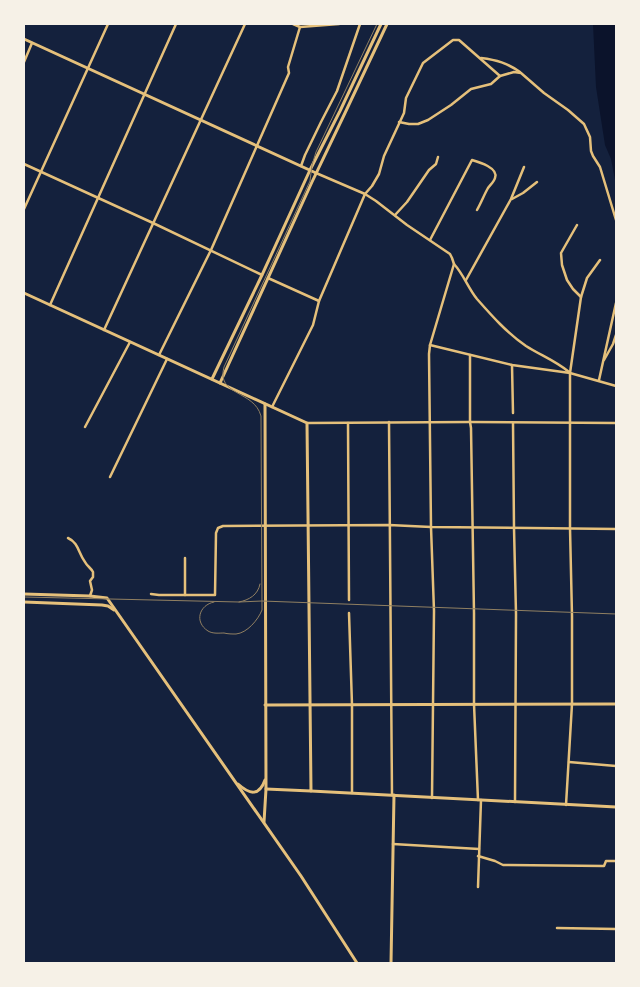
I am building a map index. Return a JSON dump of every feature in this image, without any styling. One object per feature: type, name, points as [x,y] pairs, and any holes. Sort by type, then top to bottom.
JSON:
[{"type":"main road","points":[[212,379],[381,24]]},
{"type":"main road","points":[[220,383],[316,173],[387,24]]},
{"type":"main road","points":[[24,39],[316,173]]},
{"type":"main road","points":[[24,293],[307,423],[311,791]]},
{"type":"main road","points":[[264,823],[266,789],[265,404]]},
{"type":"main road","points":[[24,594],[107,598],[301,876],[357,963]]},
{"type":"main road","points":[[44,595],[44,602]]},
{"type":"main road","points":[[24,602],[102,605],[108,606],[117,612]]},
{"type":"main road","points":[[265,705],[616,704]]},
{"type":"main road","points":[[234,781],[247,792],[254,792],[260,790],[266,777]]},
{"type":"main road","points":[[266,789],[616,807]]},
{"type":"main road","points":[[391,963],[393,795]]},
{"type":"street","points":[[24,209],[108,24]]},
{"type":"street","points":[[50,305],[176,24]]},
{"type":"street","points":[[104,330],[245,24]]},
{"type":"street","points":[[293,24],[300,27],[338,24]]},
{"type":"street","points":[[301,166],[305,154],[337,91],[360,24]]},
{"type":"street","points":[[159,355],[211,250],[289,72],[288,67],[300,27]]},
{"type":"street","points":[[272,407],[312,325],[319,301],[365,194],[379,174],[384,156],[404,113],[406,98],[423,63],[454,40],[459,40],[500,76]]},
{"type":"street","points":[[24,62],[32,43]]},
{"type":"street","points":[[480,58],[497,60],[511,66],[584,124],[590,137],[592,156],[600,167],[616,220]]},
{"type":"street","points":[[399,122],[418,124],[428,120],[452,106],[471,89],[491,84],[500,76],[514,72],[521,73]]},
{"type":"street","points":[[395,215],[407,202],[424,176],[436,164],[438,157]]},
{"type":"street","points":[[430,240],[472,160],[488,166],[496,175],[477,210]]},
{"type":"street","points":[[24,164],[211,250],[262,276]]},
{"type":"street","points":[[466,280],[510,199],[524,167]]},
{"type":"street","points":[[316,173],[365,194],[450,254],[472,293],[514,337],[570,373]]},
{"type":"street","points":[[510,199],[523,193],[537,182]]},
{"type":"street","points":[[577,225],[561,253],[562,265],[567,280],[581,297]]},
{"type":"street","points":[[566,805],[572,704],[570,373],[581,297],[587,278],[600,260]]},
{"type":"street","points":[[432,798],[434,611],[429,354],[454,264]]},
{"type":"street","points":[[268,278],[319,301]]},
{"type":"street","points":[[598,380],[616,303]]},
{"type":"street","points":[[602,364],[616,335]]},
{"type":"street","points":[[85,427],[130,342]]},
{"type":"street","points":[[430,345],[512,365],[570,373],[616,386]]},
{"type":"street","points":[[470,355],[474,704],[479,800],[478,887]]},
{"type":"street","points":[[110,477],[167,359]]},
{"type":"street","points":[[512,365],[514,413]]},
{"type":"street","points":[[389,422],[393,795]]},
{"type":"street","points":[[307,423],[616,423]]},
{"type":"street","points":[[348,423],[349,600]]},
{"type":"street","points":[[513,423],[516,614],[515,802]]},
{"type":"street","points":[[151,594],[215,595],[216,532],[218,528],[223,526],[389,525],[616,529]]},
{"type":"street","points":[[68,538],[79,548],[83,560],[93,572],[93,578],[90,581],[92,590],[90,596]]},
{"type":"street","points":[[185,558],[185,595]]},
{"type":"street","points":[[349,613],[352,793]]},
{"type":"street","points":[[569,762],[616,766]]},
{"type":"street","points":[[393,844],[479,849]]},
{"type":"street","points":[[478,856],[495,860],[503,865],[604,866],[606,861],[616,861]]},
{"type":"street","points":[[557,928],[616,929]]},
{"type":"water","points":[[593,24],[616,24],[616,185],[611,159],[605,145],[596,87]]},
{"type":"tram line","points":[[214,602],[205,607],[200,614],[201,623],[208,631],[214,633],[240,633],[248,629],[255,622],[262,610],[261,416],[251,401],[225,383],[223,376],[224,367],[310,181],[316,152],[377,24]]},
{"type":"tram line","points":[[239,602],[252,596],[260,584]]},
{"type":"tram line","points":[[24,597],[262,601],[616,614]]}]
